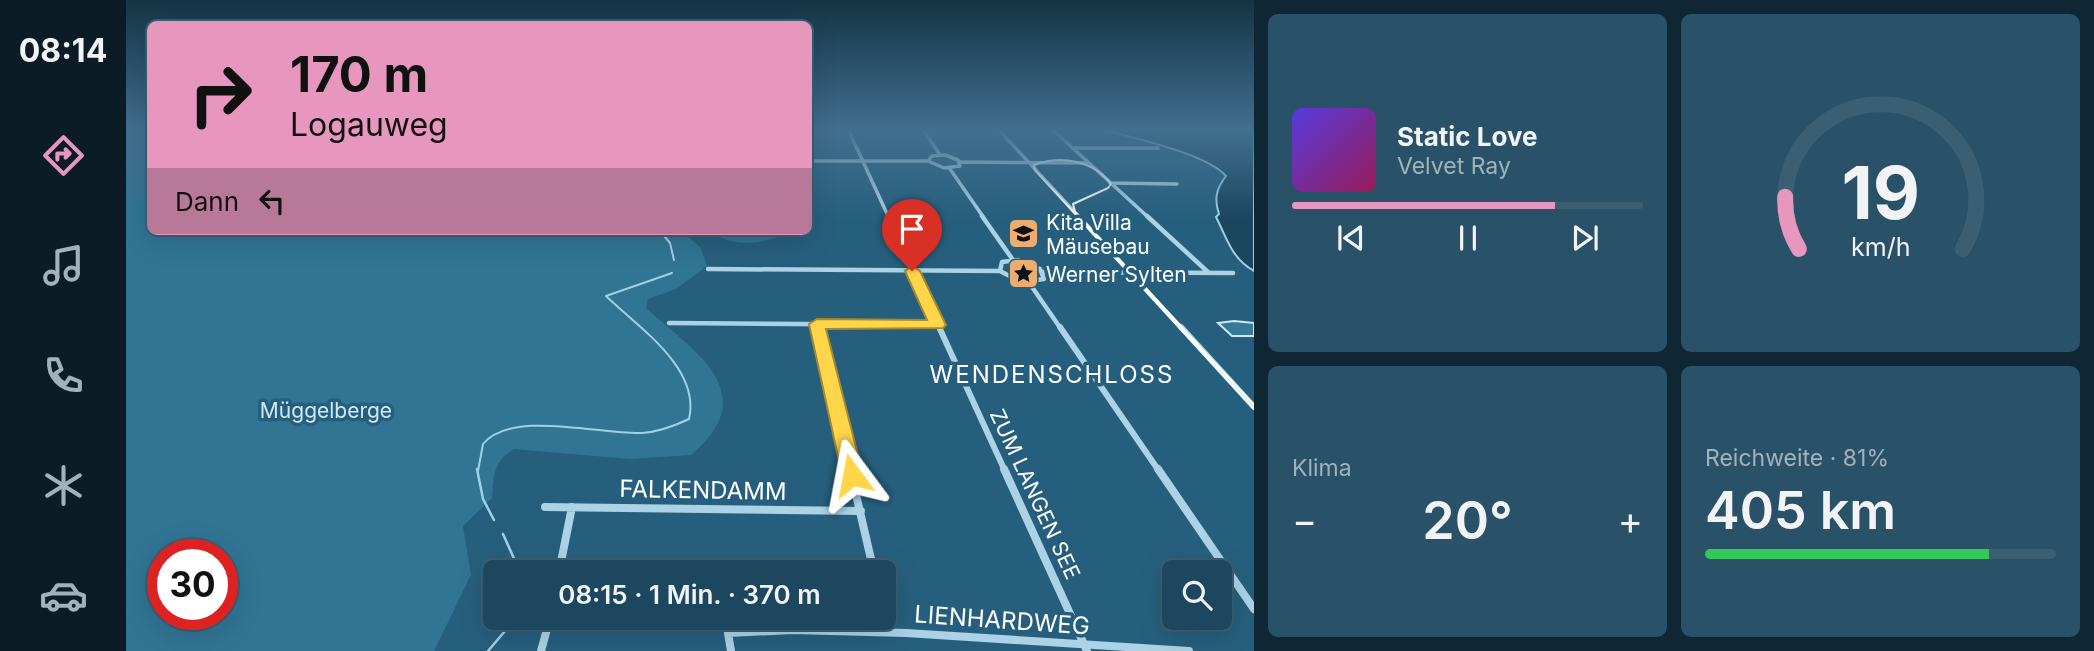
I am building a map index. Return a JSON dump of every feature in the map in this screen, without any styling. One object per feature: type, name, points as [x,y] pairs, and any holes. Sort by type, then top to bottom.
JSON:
[{"type":"street","points":[[953,159],[960,162],[1088,163]]},
{"type":"street","points":[[1026,159],[1254,407]]},
{"type":"street","points":[[1084,159],[1209,273]]},
{"type":"street","points":[[812,161],[928,161],[950,169],[1013,260]]},
{"type":"street","name":"ZUM LANGEN SEE","points":[[863,161],[1086,648]]},
{"type":"street","points":[[950,169],[960,166],[960,162]]},
{"type":"street","points":[[1110,183],[1177,184]]},
{"type":"street","points":[[1000,271],[1002,262],[1013,260],[1031,263],[1043,272],[1233,273]]},
{"type":"street","points":[[708,269],[1000,271],[1012,280],[1030,284],[1041,282],[1043,272]]},
{"type":"street","points":[[1030,284],[1254,609]]},
{"type":"street","points":[[669,323],[938,325]]},
{"type":"street","points":[[817,324],[871,560]]},
{"type":"street","name":"FALKENDAMM","points":[[545,507],[860,511]]},
{"type":"street","points":[[561,560],[572,508]]},
{"type":"street","points":[[541,651],[547,630]]},
{"type":"street","name":"LIENHARDWEG","points":[[732,651],[729,633],[736,631],[887,630],[1086,648],[1189,651]]},
{"type":"green space","name":"Müggelberge","points":[[126,159],[147,159],[147,235],[686,235],[700,247],[707,266],[676,289],[648,299],[646,308],[684,341],[715,375],[722,393],[722,412],[712,433],[691,455],[630,459],[514,449],[498,464],[492,498],[463,526],[471,575],[434,651],[126,651]]},
{"type":"green space","points":[[716,235],[782,235],[750,243]]},
{"type":"shaded area","points":[[1254,159],[1254,271],[1235,254],[1216,217],[1219,214],[1217,194],[1226,176],[1202,160]]},
{"type":"building","points":[[1218,323],[1254,323],[1254,336],[1232,336]]},
{"type":"waterway","points":[[663,235],[670,243],[674,260]]},
{"type":"waterway","points":[[478,471],[483,444],[496,434],[514,428],[558,426],[642,433],[689,419],[690,400],[686,383],[676,366],[664,350],[606,296],[672,273]]},
{"type":"waterway","points":[[477,469],[483,499],[494,520]]},
{"type":"waterway","points":[[503,534],[515,560]]},
{"type":"waterway","points":[[488,651],[506,630]]},
{"type":"tram line","points":[[1254,405],[1075,212],[1073,204],[1108,188],[1111,184],[1104,176],[1086,165],[1065,160],[1034,165],[1035,170],[1254,409]]},
{"type":"place","name":"Kita Villa Mäusebau","points":[[1023,234]]},
{"type":"place","name":"Werner Sylten","points":[[1023,274]]},
{"type":"district","name":"WENDENSCHLOSS","points":[[1052,374]]},
{"type":"route","points":[[852,475],[817,324],[938,325],[912,271]]}]
